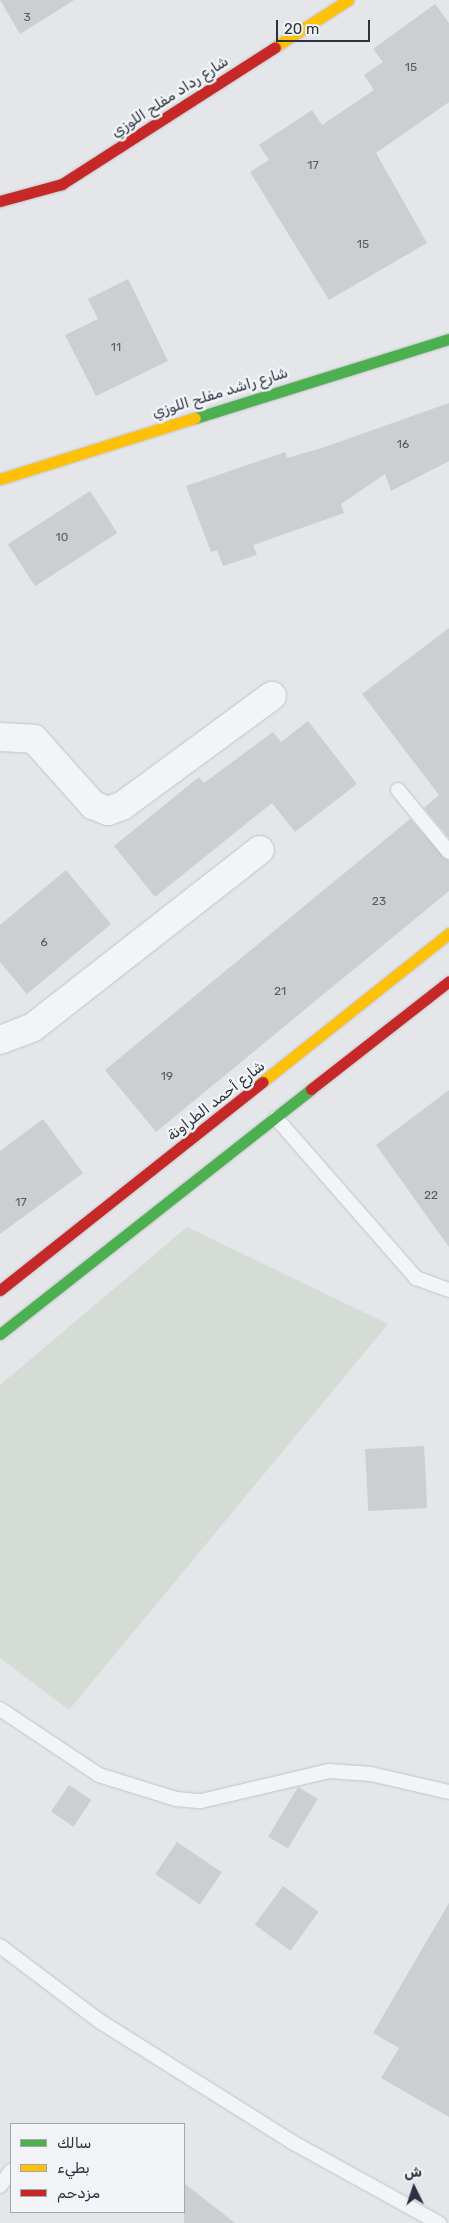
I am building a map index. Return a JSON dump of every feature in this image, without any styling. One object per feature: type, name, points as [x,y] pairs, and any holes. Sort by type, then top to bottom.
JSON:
[{"type":"street","name":"شارع رداد مفلح اللوزي","points":[[0,201],[62,184],[348,0]]},
{"type":"street","name":"شارع راشد مفلح اللوزي","points":[[0,479],[449,339]]},
{"type":"street","points":[[0,736],[34,739],[93,805],[108,811],[122,806],[272,696]]},
{"type":"street","points":[[3,1040],[32,1028],[260,850]]},
{"type":"street","name":"شارع أحمد الطراونة","points":[[0,1290],[449,933]]},
{"type":"street","points":[[0,1334],[449,981]]},
{"type":"lane","points":[[398,790],[449,852]]},
{"type":"lane","points":[[276,1118],[416,1278],[449,1290]]},
{"type":"lane","points":[[0,1709],[98,1775],[176,1799],[201,1801],[329,1771],[370,1774],[449,1792]]},
{"type":"lane","points":[[0,1946],[117,2032],[292,2142],[439,2223]]},
{"type":"lane","points":[[0,2186],[10,2172]]},
{"type":"shaded area","points":[[187,1227],[388,1324],[69,1710],[0,1658],[0,1385]]},
{"type":"building","points":[[0,0],[74,0],[20,34]]},
{"type":"building","points":[[435,4],[449,23],[449,102],[376,153],[427,243],[329,300],[250,172],[269,160],[259,145],[312,110],[322,125],[374,90],[364,75],[383,62],[373,49]]},
{"type":"building","points":[[128,279],[168,361],[96,396],[65,335],[98,319],[88,299]]},
{"type":"building","points":[[449,403],[449,461],[391,491],[385,474],[341,504],[344,513],[253,545],[257,555],[223,566],[217,550],[211,552],[186,486],[285,452],[287,458],[322,448]]},
{"type":"building","points":[[90,491],[117,533],[35,586],[8,544]]},
{"type":"building","points":[[449,628],[449,838],[424,808],[439,795],[362,694]]},
{"type":"building","points":[[308,721],[357,784],[295,832],[272,803],[155,897],[114,846],[199,777],[204,783],[273,732],[281,742]]},
{"type":"building","points":[[410,819],[449,861],[449,891],[156,1132],[105,1070]]},
{"type":"building","points":[[66,870],[111,924],[27,994],[0,962],[0,925]]},
{"type":"building","points":[[449,1090],[449,1247],[376,1145]]},
{"type":"building","points":[[43,1119],[83,1173],[0,1234],[0,1151]]},
{"type":"building","points":[[424,1446],[427,1508],[368,1511],[365,1449]]},
{"type":"building","points":[[69,1785],[91,1800],[73,1827],[51,1812]]},
{"type":"building","points":[[298,1787],[318,1799],[288,1849],[268,1837]]},
{"type":"building","points":[[177,1842],[222,1872],[200,1905],[155,1874]]},
{"type":"building","points":[[283,1886],[319,1912],[290,1951],[255,1925]]},
{"type":"building","points":[[449,1903],[449,2117],[381,2078],[399,2048],[373,2033]]},
{"type":"building","points":[[185,2184],[235,2223],[184,2223]]},
{"type":"traffic: fast","points":[[195,418],[449,339]]},
{"type":"traffic: fast","points":[[0,1334],[311,1089]]},
{"type":"traffic: slow","points":[[275,47],[348,0]]},
{"type":"traffic: slow","points":[[0,479],[195,418]]},
{"type":"traffic: slow","points":[[262,1082],[449,933]]},
{"type":"traffic: jam","points":[[0,201],[62,184],[275,47]]},
{"type":"traffic: jam","points":[[311,1089],[449,981]]},
{"type":"traffic: jam","points":[[0,1290],[262,1082]]}]
